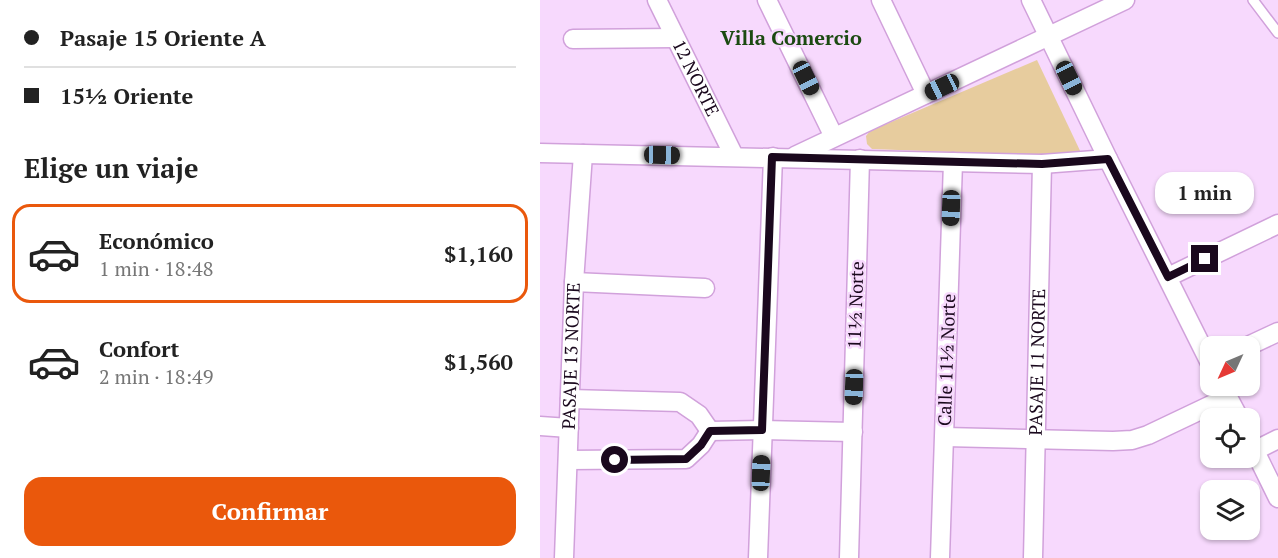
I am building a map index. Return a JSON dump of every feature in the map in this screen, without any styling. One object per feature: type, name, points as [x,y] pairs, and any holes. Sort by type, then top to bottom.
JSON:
[{"type":"street","name":"12 NORTE","points":[[657,0],[734,156]]},
{"type":"street","points":[[767,0],[834,137]]},
{"type":"street","points":[[881,0],[926,94]]},
{"type":"street","points":[[1031,0],[1200,343]]},
{"type":"street","points":[[782,157],[834,137],[1125,0]]},
{"type":"street","points":[[573,39],[675,38]]},
{"type":"street","points":[[540,153],[1042,164],[1108,159]]},
{"type":"street","name":"PASAJE 13 NORTE","points":[[564,558],[574,282],[583,154]]},
{"type":"street","points":[[758,558],[762,430],[782,157]]},
{"type":"street","name":"11½ Norte","points":[[849,558],[860,159]]},
{"type":"street","name":"Calle 11½ Norte","points":[[940,558],[952,162]]},
{"type":"street","name":"PASAJE 11 NORTE","points":[[1033,558],[1042,164]]},
{"type":"street","points":[[1168,277],[1278,224]]},
{"type":"street","points":[[574,282],[705,288]]},
{"type":"street","points":[[1260,340],[1278,332]]},
{"type":"street","points":[[945,437],[1132,440],[1148,435],[1216,396]]},
{"type":"street","points":[[570,399],[680,402],[699,415],[710,431]]},
{"type":"street","points":[[540,426],[569,428]]},
{"type":"street","points":[[710,431],[853,432]]},
{"type":"street","points":[[568,460],[686,459],[701,445],[710,431]]},
{"type":"street","points":[[1260,444],[1278,439]]},
{"type":"street","points":[[1260,462],[1278,498]]},
{"type":"lane","points":[[1252,0],[1278,33]]},
{"type":"shaded area","points":[[1037,60],[1083,157],[872,149],[867,144],[866,136],[870,131]]},
{"type":"district","name":"Villa Comercio","points":[[791,38]]},
{"type":"route","points":[[615,460],[686,459],[701,445],[710,431],[762,430],[772,157],[1042,164],[1108,159],[1168,277],[1205,259]]}]
